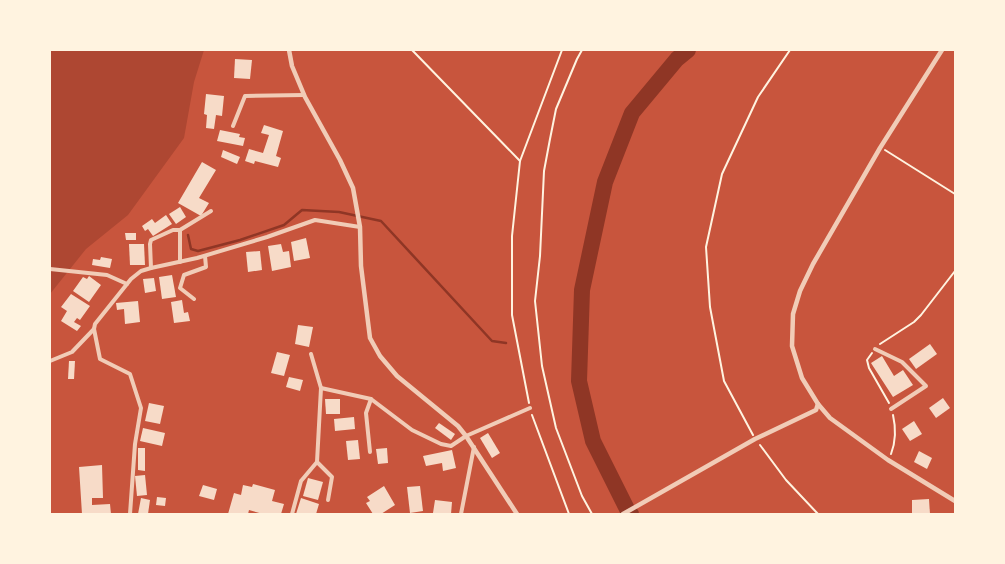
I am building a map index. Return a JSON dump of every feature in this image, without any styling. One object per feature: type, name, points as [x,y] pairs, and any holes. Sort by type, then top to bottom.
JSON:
[{"type":"street","points":[[289,50],[292,66],[304,95],[340,160],[353,188],[360,227],[362,266],[370,338],[380,356],[397,376],[458,426],[474,447],[517,514]]},
{"type":"street","points":[[942,50],[880,148],[813,264],[800,291],[793,314],[792,346],[802,378],[818,404],[830,418],[888,460],[955,501]]},
{"type":"street","points":[[233,126],[245,96],[304,95]]},
{"type":"street","points":[[151,268],[150,244],[152,240],[173,230],[180,230],[211,211]]},
{"type":"street","points":[[130,514],[135,444],[141,408],[130,374],[100,359],[94,329],[95,324],[131,279],[151,268],[205,256],[315,220],[360,227]]},
{"type":"street","points":[[180,230],[180,262]]},
{"type":"street","points":[[194,299],[180,288],[184,275],[206,267],[205,256]]},
{"type":"street","points":[[50,269],[107,275],[127,284]]},
{"type":"street","points":[[50,361],[72,352],[94,329]]},
{"type":"street","points":[[875,349],[902,362],[926,386],[891,409]]},
{"type":"street","points":[[292,514],[301,481],[317,462],[321,388],[312,354]]},
{"type":"street","points":[[321,388],[371,399],[412,430],[441,444],[451,446],[466,436],[530,408]]},
{"type":"street","points":[[370,452],[366,413],[371,399]]},
{"type":"street","points":[[623,514],[755,439],[816,410],[818,404]]},
{"type":"street","points":[[461,514],[474,447]]},
{"type":"street","points":[[317,462],[332,477],[328,500]]},
{"type":"path","points":[[412,50],[520,161]]},
{"type":"path","points":[[562,50],[520,161],[512,236],[512,314],[530,408],[569,514]]},
{"type":"path","points":[[582,50],[556,109],[544,171],[540,256],[535,301],[542,366],[556,428],[582,496],[592,514]]},
{"type":"path","points":[[790,50],[758,97],[722,174],[706,247],[710,307],[724,382],[755,439],[786,480],[818,514]]},
{"type":"path","points":[[880,148],[955,194]]},
{"type":"shaded area","points":[[50,50],[204,50],[194,82],[184,138],[128,215],[86,249],[50,294]]},
{"type":"building","points":[[235,59],[252,60],[250,79],[234,78]]},
{"type":"building","points":[[206,94],[224,96],[222,116],[216,115],[214,129],[206,128],[207,115],[204,114]]},
{"type":"building","points":[[264,125],[283,131],[276,156],[281,158],[278,167],[255,161],[254,164],[245,161],[249,149],[263,153],[269,135],[261,133]]},
{"type":"building","points":[[220,130],[240,134],[239,137],[245,138],[243,146],[217,141]]},
{"type":"building","points":[[223,150],[240,157],[237,164],[221,157]]},
{"type":"building","points":[[202,162],[216,170],[199,198],[209,203],[201,216],[178,203]]},
{"type":"building","points":[[180,207],[186,217],[176,224],[169,214]]},
{"type":"building","points":[[166,215],[172,224],[153,236],[148,229],[145,231],[142,226],[152,219],[155,223]]},
{"type":"building","points":[[125,233],[136,233],[136,240],[126,240]]},
{"type":"building","points":[[306,238],[310,258],[294,261],[291,242]]},
{"type":"building","points":[[129,244],[144,244],[145,265],[130,265]]},
{"type":"building","points":[[281,244],[283,252],[289,251],[291,267],[272,271],[268,246]]},
{"type":"building","points":[[260,251],[262,270],[248,272],[246,252]]},
{"type":"building","points":[[101,257],[112,259],[110,268],[92,265],[93,259],[100,260]]},
{"type":"building","points":[[172,275],[176,297],[162,299],[159,277]]},
{"type":"building","points":[[89,276],[101,285],[89,302],[73,291],[83,277],[87,279]]},
{"type":"building","points":[[154,278],[156,291],[145,293],[143,279]]},
{"type":"building","points":[[71,294],[90,306],[80,320],[77,318],[74,322],[81,326],[77,331],[61,321],[67,311],[61,307]]},
{"type":"building","points":[[182,300],[184,313],[188,312],[190,321],[174,323],[171,302]]},
{"type":"building","points":[[138,301],[140,322],[125,324],[124,309],[117,310],[116,303]]},
{"type":"building","points":[[298,325],[313,327],[309,347],[295,344]]},
{"type":"building","points":[[930,344],[937,354],[916,369],[909,359]]},
{"type":"building","points":[[277,352],[290,355],[284,376],[271,373]]},
{"type":"building","points":[[882,356],[894,376],[903,370],[913,385],[893,397],[871,363]]},
{"type":"building","points":[[69,361],[75,361],[74,379],[68,379]]},
{"type":"building","points":[[289,377],[303,380],[300,391],[286,387]]},
{"type":"building","points":[[943,398],[950,408],[936,418],[929,408]]},
{"type":"building","points":[[325,399],[340,399],[340,414],[326,414]]},
{"type":"building","points":[[149,403],[164,406],[160,424],[145,421]]},
{"type":"building","points":[[354,417],[355,429],[335,431],[334,419]]},
{"type":"building","points":[[914,421],[922,434],[910,441],[902,429]]},
{"type":"building","points":[[439,423],[455,434],[451,440],[435,428]]},
{"type":"building","points":[[143,428],[165,433],[162,446],[140,441]]},
{"type":"building","points":[[488,433],[500,453],[492,458],[480,438]]},
{"type":"building","points":[[358,440],[360,459],[348,460],[346,441]]},
{"type":"building","points":[[138,448],[145,448],[145,471],[138,470]]},
{"type":"building","points":[[387,448],[388,463],[378,464],[376,449]]},
{"type":"building","points":[[452,450],[456,468],[443,471],[442,463],[426,466],[423,456]]},
{"type":"building","points":[[919,451],[932,458],[927,469],[914,462]]},
{"type":"building","points":[[102,465],[103,498],[92,498],[92,505],[110,504],[111,514],[82,514],[79,467]]},
{"type":"building","points":[[145,475],[147,495],[137,496],[135,476]]},
{"type":"building","points":[[308,478],[323,482],[318,500],[303,496]]},
{"type":"building","points":[[253,484],[275,490],[272,501],[284,504],[281,514],[263,514],[249,510],[248,514],[228,514],[234,493],[241,495],[243,485],[252,487]]},
{"type":"building","points":[[203,485],[217,489],[214,500],[199,496]]},
{"type":"building","points":[[384,486],[395,505],[381,514],[373,514],[366,503],[370,501],[367,497]]},
{"type":"building","points":[[420,486],[423,511],[410,513],[407,487]]},
{"type":"building","points":[[157,497],[166,498],[165,506],[156,505]]},
{"type":"building","points":[[141,498],[150,500],[148,514],[138,514]]},
{"type":"building","points":[[301,498],[319,504],[316,514],[296,514]]},
{"type":"building","points":[[929,499],[930,514],[912,514],[912,500]]},
{"type":"building","points":[[435,500],[452,502],[451,514],[433,513]]},
{"type":"waterway","points":[[631,514],[593,441],[579,381],[582,290],[605,182],[632,113],[677,59],[688,50]]},
{"type":"waterway","points":[[188,235],[191,249],[198,251],[240,240],[284,225],[302,210],[339,212],[381,221],[492,341],[506,343]]}]
